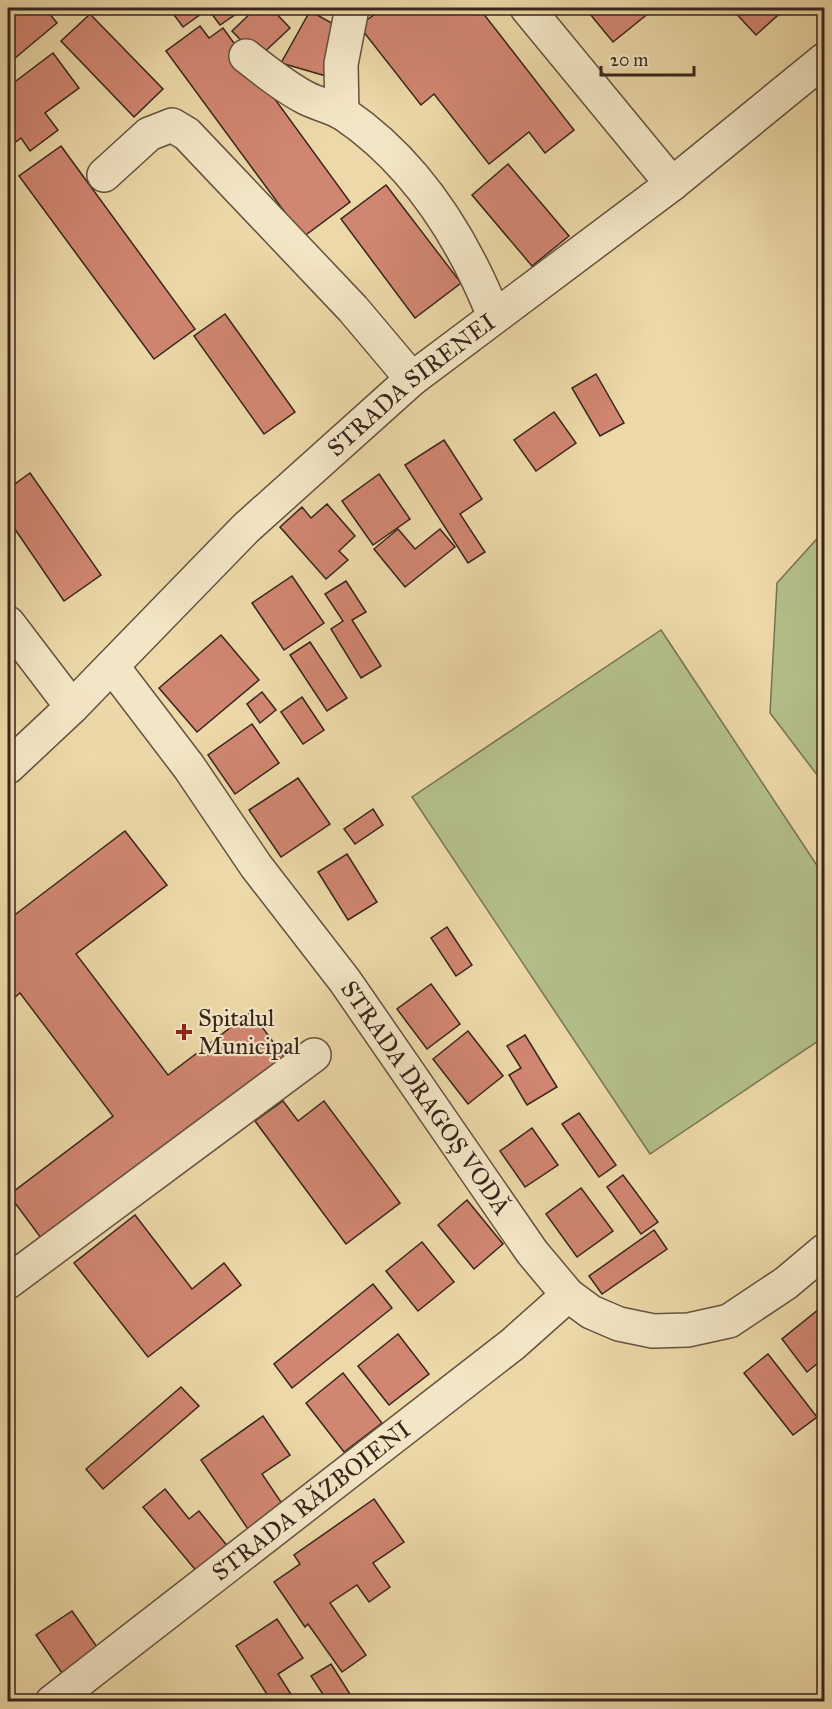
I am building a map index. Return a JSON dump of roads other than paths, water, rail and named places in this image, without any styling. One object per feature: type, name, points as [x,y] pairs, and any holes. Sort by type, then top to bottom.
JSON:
[{"type":"street","points":[[342,113],[341,64],[352,8]]},
{"type":"street","points":[[527,8],[672,184]]},
{"type":"street","points":[[246,56],[305,97],[342,113],[390,150],[434,201],[475,268],[494,316]]},
{"type":"street","name":"STRADA SIRENEI","points":[[8,767],[72,707],[246,528],[412,379],[672,184],[825,60]]},
{"type":"street","points":[[104,175],[149,134],[172,125],[187,134],[353,309],[412,379]]},
{"type":"street","points":[[8,623],[72,707]]},
{"type":"street","name":"STRADA DRAGOȘ VODĂ","points":[[112,666],[189,767],[256,866],[345,981],[532,1252],[568,1296],[591,1312],[619,1324],[653,1331],[688,1330],[729,1321],[786,1283],[825,1251]]},
{"type":"street","points":[[8,1282],[314,1055]]},
{"type":"street","name":"STRADA RĂZBOIENI","points":[[52,1701],[513,1344],[568,1296]]},
{"type":"place","name":"Spitalul Municipal","points":[[184,1032]]}]
